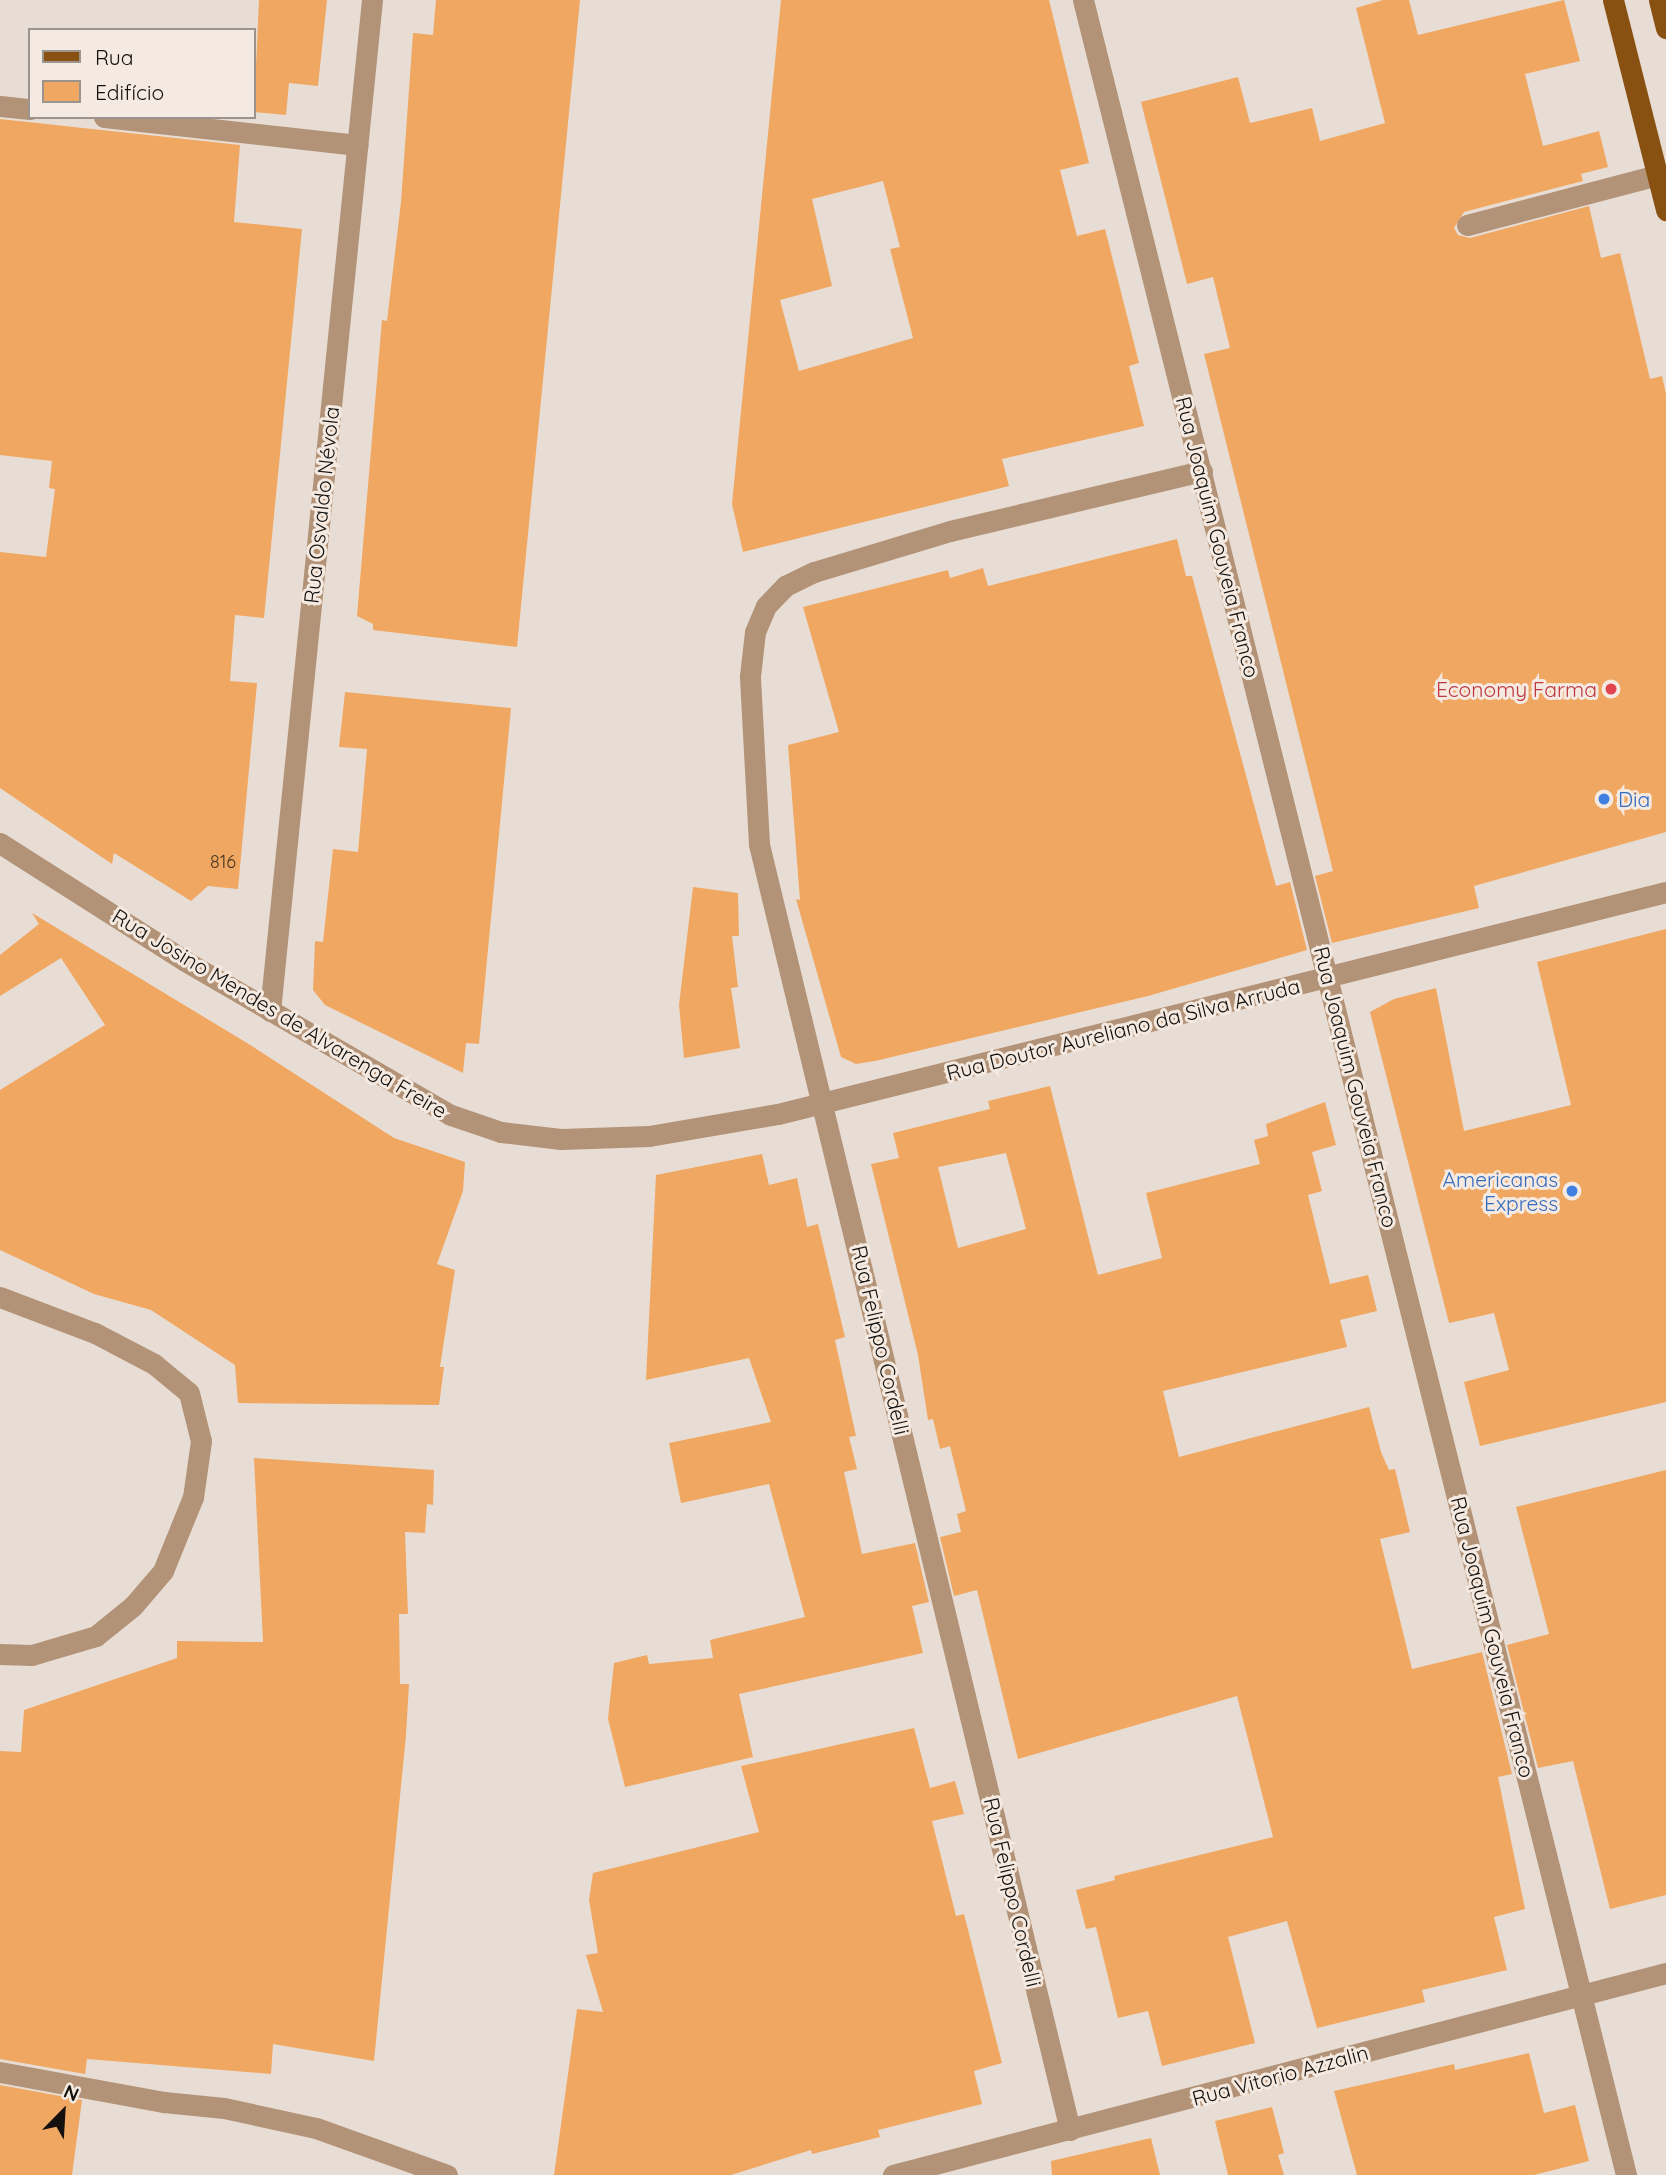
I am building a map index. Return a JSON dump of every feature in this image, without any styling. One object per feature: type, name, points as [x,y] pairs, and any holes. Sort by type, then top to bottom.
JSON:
[{"type":"main road","points":[[1613,0],[1666,211]]},
{"type":"main road","points":[[1659,0],[1666,27]]},
{"type":"street","name":"Rua Osvaldo Névola","points":[[270,1011],[372,0]]},
{"type":"street","name":"Rua Joaquim Gouveia Franco","points":[[1083,0],[1626,2175]]},
{"type":"street","points":[[0,106],[28,109]]},
{"type":"street","points":[[122,119],[357,145]]},
{"type":"street","points":[[1467,225],[1657,175]]},
{"type":"street","name":"Rua Felippo Cordelli","points":[[1070,2130],[825,1103],[759,844],[750,676],[755,632],[766,606],[785,586],[814,572],[950,531],[1202,471]]},
{"type":"street","name":"Rua Josino Mendes de Alvarenga Freire","points":[[0,843],[270,1011],[451,1115],[501,1132],[561,1139],[649,1136],[825,1103]]},
{"type":"street","name":"Rua Doutor Aureliano da Silva Arruda","points":[[825,1103],[1329,979],[1666,892]]},
{"type":"street","points":[[0,1297],[95,1333],[154,1364],[189,1393],[201,1441],[194,1497],[169,1559],[133,1606],[96,1636],[32,1655],[0,1654]]},
{"type":"street","name":"Rua Vitorio Azzalin","points":[[893,2175],[1666,1973]]},
{"type":"street","points":[[0,2072],[164,2102],[224,2108],[359,2140],[447,2175]]},
{"type":"building","points":[[259,0],[327,0],[318,86],[289,83],[286,115],[256,112]]},
{"type":"building","points":[[436,0],[580,0],[517,647],[373,630],[373,624],[357,616],[382,320],[387,321],[401,202],[413,33],[433,35]]},
{"type":"building","points":[[781,0],[1049,0],[1089,163],[1060,170],[1077,236],[1105,229],[1139,363],[1129,366],[1144,426],[1002,459],[1009,486],[743,552],[732,504]],"holes":[[[883,181],[900,247],[890,249],[913,338],[799,371],[780,300],[832,286],[812,199]]]},
{"type":"building","points":[[1383,0],[1409,0],[1418,35],[1564,0],[1580,61],[1525,74],[1543,146],[1599,131],[1608,167],[1581,174],[1583,181],[1464,212],[1454,228],[1458,235],[1470,238],[1589,206],[1601,258],[1620,253],[1650,379],[1662,376],[1666,394],[1666,832],[1474,886],[1479,908],[1332,943],[1315,876],[1333,871],[1204,354],[1230,348],[1213,277],[1187,284],[1141,102],[1238,77],[1250,123],[1312,108],[1320,141],[1385,123],[1356,8]]},
{"type":"building","points":[[0,119],[240,145],[234,222],[302,229],[264,618],[235,615],[230,681],[257,683],[238,889],[208,886],[191,901],[114,853],[112,864],[0,788],[0,552],[46,557],[55,489],[49,488],[52,461],[0,455]]},
{"type":"building","points":[[1177,539],[1186,576],[1192,576],[1276,886],[1290,882],[1307,950],[1148,996],[875,1061],[856,1064],[841,1057],[796,899],[800,900],[788,745],[839,732],[803,607],[948,570],[950,578],[983,568],[988,586]]},
{"type":"building","points":[[345,692],[511,708],[479,1044],[466,1043],[463,1073],[325,1005],[313,990],[315,941],[323,942],[333,849],[358,852],[367,749],[339,747]]},
{"type":"building","points":[[693,887],[738,893],[739,936],[732,936],[738,987],[731,988],[740,1048],[684,1058],[679,1005]]},
{"type":"building","points":[[32,913],[247,1043],[394,1138],[465,1162],[463,1191],[437,1264],[455,1270],[440,1367],[444,1367],[439,1405],[238,1403],[235,1365],[151,1310],[94,1294],[0,1250],[0,1090],[105,1025],[61,958],[0,996],[0,955],[39,924]]},
{"type":"building","points":[[1666,929],[1666,1402],[1480,1446],[1464,1382],[1509,1370],[1494,1313],[1449,1323],[1370,1012],[1394,999],[1436,988],[1464,1131],[1571,1105],[1537,962]]},
{"type":"building","points":[[1050,1086],[1098,1275],[1162,1258],[1146,1193],[1260,1164],[1254,1140],[1268,1136],[1266,1124],[1325,1102],[1336,1145],[1312,1152],[1322,1191],[1308,1195],[1330,1284],[1368,1275],[1377,1311],[1340,1320],[1347,1347],[1163,1391],[1179,1457],[1369,1407],[1381,1452],[1389,1470],[1395,1469],[1410,1532],[1380,1539],[1412,1669],[1482,1652],[1512,1774],[1498,1777],[1525,1909],[1494,1917],[1507,1970],[1422,1990],[1425,2002],[1317,2028],[1287,1921],[1228,1937],[1255,2043],[1162,2066],[1148,2011],[1118,2018],[1096,1927],[1086,1929],[1076,1890],[1115,1880],[1114,1876],[1273,1837],[1237,1696],[1018,1759],[977,1590],[954,1596],[940,1537],[961,1532],[957,1514],[966,1511],[950,1446],[940,1449],[933,1419],[928,1420],[918,1355],[871,1164],[899,1158],[893,1133],[990,1109],[988,1101]],"holes":[[[1006,1153],[1026,1229],[958,1248],[938,1167]]]},
{"type":"building","points":[[762,1154],[769,1185],[797,1178],[807,1227],[818,1224],[845,1337],[835,1340],[856,1436],[849,1437],[857,1469],[844,1472],[862,1554],[915,1543],[929,1602],[912,1606],[923,1653],[739,1694],[753,1757],[625,1787],[608,1719],[614,1663],[647,1655],[649,1664],[713,1658],[710,1640],[805,1617],[769,1484],[681,1503],[669,1443],[771,1422],[749,1358],[646,1380],[656,1175]]},
{"type":"building","points":[[254,1458],[434,1470],[433,1505],[427,1504],[425,1533],[405,1532],[408,1614],[399,1614],[400,1684],[409,1684],[374,2061],[273,2044],[271,2074],[87,2059],[85,2074],[0,2059],[0,1751],[21,1752],[24,1710],[177,1658],[177,1641],[263,1642]]},
{"type":"building","points":[[1666,1470],[1666,1895],[1610,1909],[1573,1761],[1538,1768],[1507,1645],[1549,1634],[1516,1507]]},
{"type":"building","points":[[914,1728],[930,1788],[955,1781],[964,1814],[932,1821],[956,1916],[964,1914],[1002,2063],[974,2071],[982,2104],[878,2130],[880,2137],[812,2154],[811,2150],[731,2175],[554,2175],[577,2009],[603,2012],[586,1955],[598,1953],[589,1900],[593,1873],[759,1832],[741,1766]]},
{"type":"building","points":[[1529,2053],[1544,2113],[1575,2105],[1589,2161],[1534,2175],[1357,2175],[1334,2091],[1454,2064],[1455,2070]]},
{"type":"building","points":[[0,2085],[82,2100],[72,2175],[0,2175]]},
{"type":"building","points":[[1272,2107],[1284,2153],[1278,2155],[1284,2175],[1228,2175],[1215,2121]]},
{"type":"building","points":[[1151,2138],[1160,2175],[1052,2175],[1051,2161]]},
{"type":"place","name":"Economy Farma","points":[[1611,689]]},
{"type":"place","name":"Dia","points":[[1604,799]]},
{"type":"place","name":"Americanas Express","points":[[1572,1191]]}]
